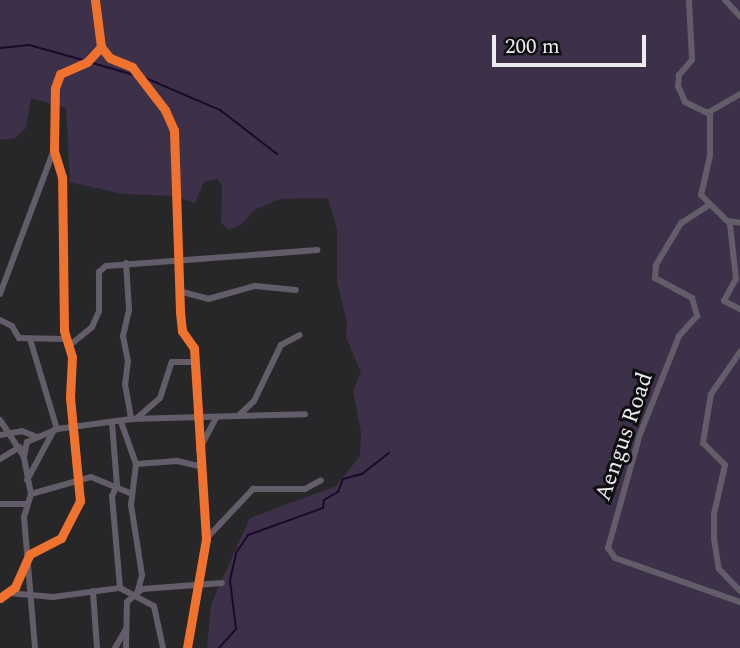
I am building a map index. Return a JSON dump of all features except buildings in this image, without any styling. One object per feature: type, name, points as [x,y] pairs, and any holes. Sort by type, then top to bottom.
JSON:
[{"type":"street","points":[[95,0],[101,47],[110,58],[132,67],[165,110],[174,130],[182,331],[194,348],[192,362],[195,416],[206,539],[187,648]]},
{"type":"street","points":[[689,0],[692,60],[679,75],[678,86],[685,102],[709,112]]},
{"type":"street","points":[[725,0],[740,16]]},
{"type":"street","points":[[0,598],[9,593],[30,554],[65,533],[80,501],[68,342],[62,177],[54,150],[55,88],[60,74],[87,62],[101,47]]},
{"type":"street","points":[[709,112],[740,94]]},
{"type":"street","points":[[709,112],[710,156],[701,190],[709,205],[728,222],[740,223]]},
{"type":"street","points":[[0,294],[54,150]]},
{"type":"street","name":"Aengus Road","points":[[709,205],[681,223],[656,265],[655,278],[692,298],[697,316],[679,336],[640,434],[608,548],[615,558],[740,601]]},
{"type":"street","points":[[728,222],[737,268],[724,301],[740,309]]},
{"type":"street","points":[[0,320],[12,326],[19,338],[68,342],[93,327],[99,311],[101,268],[126,263],[317,250]]},
{"type":"street","points":[[126,263],[129,310],[123,332],[128,361],[125,384],[134,419]]},
{"type":"street","points":[[180,291],[208,299],[255,286],[296,290]]},
{"type":"street","points":[[237,417],[254,401],[281,345],[300,335]]},
{"type":"street","points":[[27,480],[56,430],[30,339]]},
{"type":"street","points":[[740,352],[712,394],[703,443],[725,465],[714,514],[714,539],[719,569],[740,591]]},
{"type":"street","points":[[134,419],[160,398],[172,362],[192,362]]},
{"type":"street","points":[[0,459],[37,437],[73,426],[134,419],[305,414]]},
{"type":"street","points":[[198,452],[216,418]]},
{"type":"street","points":[[0,419],[23,457]]},
{"type":"street","points":[[121,422],[136,464],[132,494],[134,547],[142,575],[137,594]]},
{"type":"street","points":[[112,423],[117,485],[112,496],[120,588]]},
{"type":"street","points":[[0,436],[22,431],[37,437]]},
{"type":"street","points":[[27,442],[23,457],[31,495],[24,521],[30,554],[35,648]]},
{"type":"street","points":[[136,464],[177,461],[199,466]]},
{"type":"street","points":[[31,495],[78,478],[117,485],[132,494]]},
{"type":"street","points":[[206,539],[253,489],[305,489],[321,480]]},
{"type":"street","points":[[0,504],[27,504]]},
{"type":"street","points":[[126,648],[127,602],[147,586],[222,583]]},
{"type":"street","points":[[9,593],[33,595],[120,588],[137,594],[155,606],[163,648]]},
{"type":"street","points":[[93,591],[97,648]]},
{"type":"street","points":[[115,648],[126,629]]},
{"type":"shaded area","points":[[0,0],[740,0],[740,648],[207,648],[211,604],[250,518],[336,486],[360,456],[361,433],[353,390],[361,373],[346,337],[347,322],[337,281],[337,229],[328,198],[280,199],[254,210],[242,224],[229,230],[221,223],[222,187],[218,179],[204,182],[195,203],[175,196],[122,194],[70,182],[66,108],[31,98],[26,128],[15,138],[0,140]]},
{"type":"waterway","points":[[0,48],[29,45],[83,60]]},
{"type":"waterway","points":[[89,62],[134,75]]},
{"type":"waterway","points":[[143,77],[220,110],[277,154]]},
{"type":"waterway","points":[[219,648],[236,629],[230,580],[236,553],[248,535],[323,508],[324,500],[338,492],[343,479],[362,474],[389,453]]},
{"type":"cycle path","points":[[0,598],[15,587],[30,554],[61,538],[80,501],[70,397],[72,357],[64,330],[62,177],[54,150],[55,88],[60,74],[87,62],[101,47],[95,0]]},
{"type":"cycle path","points":[[101,47],[110,58],[132,67],[165,110],[174,130],[180,312],[182,331],[194,348],[206,539],[187,648]]}]
